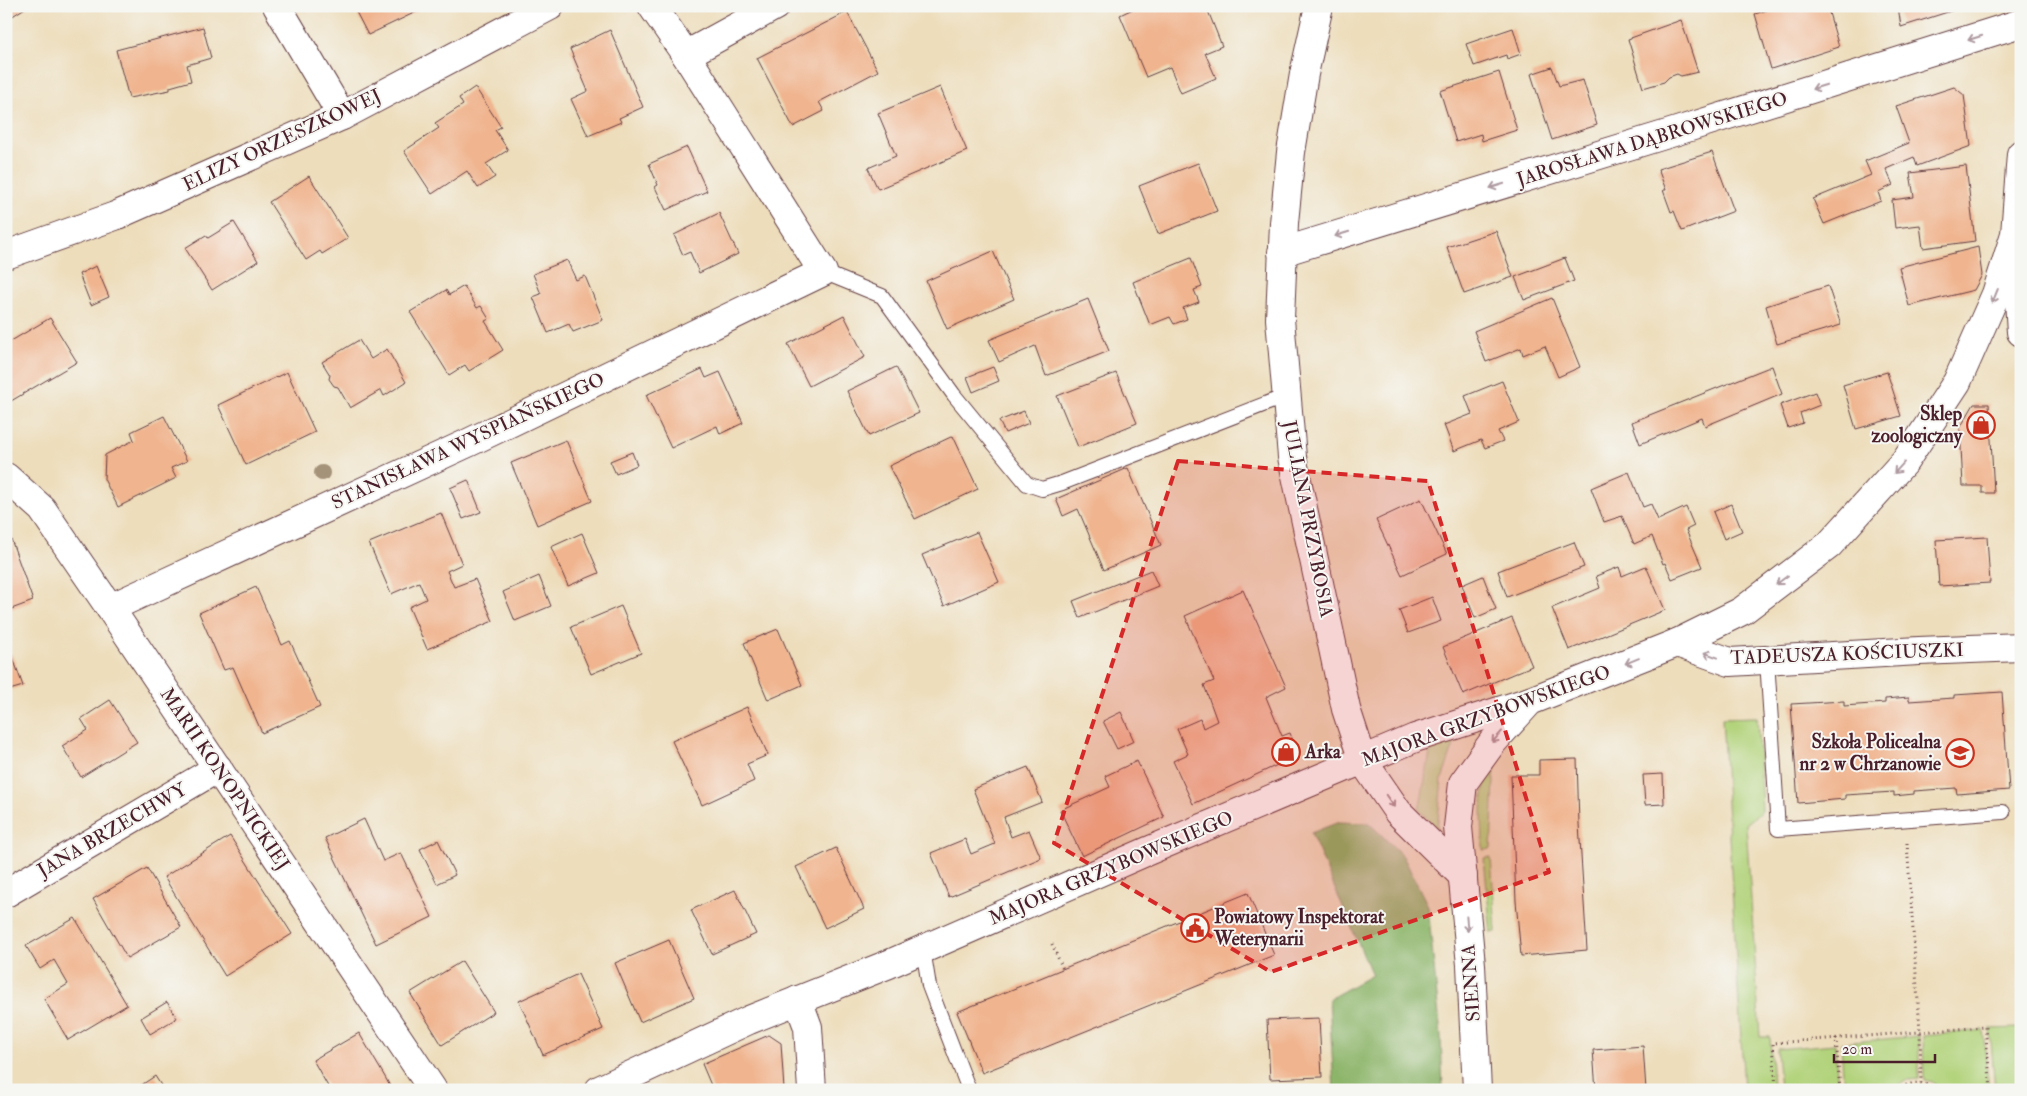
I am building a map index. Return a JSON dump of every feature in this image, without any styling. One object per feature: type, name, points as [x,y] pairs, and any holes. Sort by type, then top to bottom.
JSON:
[{"type":"street","points":[[277,6],[342,116]]},
{"type":"street","name":"ELIZY ORZESZKOWEJ","points":[[6,255],[115,216],[342,116],[550,6]]},
{"type":"street","points":[[652,6],[686,55],[824,272]]},
{"type":"street","points":[[686,55],[775,6]]},
{"type":"street","name":"JULIANA PRZYBOSIA","points":[[1319,6],[1304,74],[1291,152],[1282,252],[1280,319],[1292,457],[1346,709],[1363,761]]},
{"type":"street","name":"JAROSŁAWA DĄBROWSKIEGO","points":[[1282,252],[1683,130],[2021,22]]},
{"type":"street","points":[[2021,154],[2015,234],[2021,332]]},
{"type":"street","name":"MAJORA GRZYBOWSKIEGO","points":[[599,1090],[749,1020],[923,949],[1415,738],[1530,701],[1677,643],[1742,611],[1829,545],[1905,461],[1957,382],[1996,294],[2015,234]]},
{"type":"street","name":"STANISŁAWA WYSPIAŃSKIEGO","points":[[110,608],[470,442],[824,272]]},
{"type":"street","name":"MARII KONOPNICKIEJ","points":[[6,477],[42,509],[433,1090]]},
{"type":"street","name":"TADEUSZA KOŚCIUSZKI","points":[[1677,643],[1730,662],[1909,651],[2021,647]]},
{"type":"street","name":"SIENNA","points":[[1477,1090],[1471,965],[1458,827],[1463,783],[1492,743],[1530,701]]},
{"type":"street","points":[[1363,761],[1398,812],[1463,876]]},
{"type":"street","name":"JANA BRZECHWY","points":[[6,893],[218,768]]},
{"type":"street","points":[[798,1000],[808,1027],[812,1090]]},
{"type":"lane","points":[[824,272],[882,296],[966,410],[1027,484],[1042,489],[1062,483],[1286,396]]},
{"type":"lane","points":[[1767,660],[1778,829],[2003,812]]},
{"type":"lane","points":[[923,949],[929,986],[969,1090]]},
{"type":"path","points":[[1906,820],[1920,1031],[1921,1083]]},
{"type":"path","points":[[1052,944],[1064,969]]},
{"type":"path","points":[[1776,1090],[1773,1043],[1985,1027],[1991,1090]]},
{"type":"path","points":[[1836,1038],[1840,1090]]},
{"type":"path","points":[[1897,1090],[1909,1083],[1921,1083],[1938,1090]]},
{"type":"highlighted area","points":[[1178,461],[1428,481],[1549,872],[1271,972],[1054,843]]},
{"type":"green space","points":[[1757,717],[1762,811],[1746,824],[1760,1037],[1770,1037],[1773,1090],[1744,1090],[1722,718]]},
{"type":"green space","points":[[1457,736],[1442,779],[1437,829],[1419,810],[1431,748]]},
{"type":"green space","points":[[1496,761],[1491,849],[1483,850],[1482,804],[1486,782]]},
{"type":"green space","points":[[1339,822],[1369,823],[1403,856],[1428,906],[1441,1037],[1443,1090],[1334,1090],[1329,999],[1372,975],[1311,833]]},
{"type":"green space","points":[[1491,857],[1496,932],[1491,933],[1484,858]]},
{"type":"green space","points":[[2021,1028],[2021,1090],[1995,1090],[1990,1029]]},
{"type":"green space","points":[[1983,1030],[1989,1090],[1942,1090],[1933,1082],[1924,1080],[1923,1036]]},
{"type":"green space","points":[[1919,1036],[1919,1079],[1908,1080],[1893,1090],[1844,1090],[1841,1043]]},
{"type":"green space","points":[[1835,1044],[1838,1090],[1780,1090],[1777,1049]]},
{"type":"building","points":[[6,6],[28,6],[8,19],[6,16]]},
{"type":"building","points":[[348,6],[416,6],[418,11],[368,35],[354,8],[350,10]]},
{"type":"building","points":[[1139,6],[1206,6],[1222,46],[1205,53],[1216,78],[1181,93],[1170,67],[1146,77],[1120,15]]},
{"type":"building","points":[[1779,6],[1827,6],[1839,47],[1771,69],[1755,14]]},
{"type":"building","points":[[1898,6],[1956,6],[1957,9],[1901,27]]},
{"type":"building","points":[[847,12],[878,71],[819,102],[824,111],[793,127],[757,58]]},
{"type":"building","points":[[1681,20],[1698,72],[1681,76],[1677,74],[1669,77],[1664,82],[1643,88],[1628,39]]},
{"type":"building","points":[[203,27],[211,58],[187,65],[191,81],[170,87],[170,90],[129,98],[116,50]]},
{"type":"building","points":[[1513,28],[1521,54],[1507,59],[1506,55],[1474,66],[1466,44]]},
{"type":"building","points":[[610,30],[643,107],[619,118],[621,122],[588,136],[571,99],[588,91],[570,49]]},
{"type":"building","points":[[1552,67],[1559,86],[1583,80],[1597,125],[1552,140],[1531,74]]},
{"type":"building","points":[[1499,72],[1517,130],[1482,141],[1481,134],[1456,142],[1440,91]]},
{"type":"building","points":[[475,87],[501,127],[495,130],[508,150],[486,164],[495,177],[478,188],[467,171],[432,194],[404,151],[439,128],[435,123],[463,105],[459,98]]},
{"type":"building","points":[[940,87],[967,151],[878,189],[868,168],[896,156],[878,113]]},
{"type":"building","points":[[1954,87],[1964,95],[1971,146],[1917,166],[1914,157],[1886,169],[1893,185],[1878,192],[1881,201],[1824,224],[1813,199],[1871,175],[1865,161],[1909,143],[1896,106]]},
{"type":"building","points":[[687,147],[707,191],[666,210],[655,187],[658,185],[649,164]]},
{"type":"building","points":[[1712,152],[1734,211],[1682,231],[1674,211],[1671,212],[1663,190],[1666,190],[1658,169]]},
{"type":"building","points":[[1198,163],[1217,211],[1158,234],[1139,186]]},
{"type":"building","points":[[1966,166],[1975,241],[1923,248],[1920,225],[1895,228],[1892,200],[1914,197],[1910,173]]},
{"type":"building","points":[[309,176],[348,238],[322,254],[320,251],[306,260],[269,202]]},
{"type":"building","points":[[719,213],[738,254],[699,273],[690,252],[683,255],[674,235]]},
{"type":"building","points":[[234,222],[258,261],[212,290],[185,248],[206,235],[208,238]]},
{"type":"building","points":[[1496,231],[1513,277],[1464,294],[1447,247]]},
{"type":"building","points":[[1978,247],[1982,275],[1974,290],[1909,306],[1899,267]]},
{"type":"building","points":[[993,251],[1014,299],[947,329],[926,281]]},
{"type":"building","points":[[1191,258],[1202,287],[1194,290],[1199,302],[1183,308],[1187,319],[1174,324],[1170,317],[1150,325],[1133,282]]},
{"type":"building","points":[[1565,258],[1574,281],[1524,300],[1515,277]]},
{"type":"building","points":[[567,260],[576,280],[585,276],[603,320],[573,332],[569,324],[548,333],[533,297],[541,294],[533,274]]},
{"type":"building","points":[[96,266],[109,297],[91,305],[79,274]]},
{"type":"building","points":[[464,286],[477,308],[481,306],[489,319],[485,321],[503,350],[469,371],[465,365],[449,375],[410,312],[446,290],[449,295]]},
{"type":"building","points":[[1828,286],[1841,325],[1777,344],[1766,306]]},
{"type":"building","points":[[1552,298],[1580,367],[1558,377],[1545,346],[1523,355],[1521,348],[1486,362],[1474,331]]},
{"type":"building","points":[[1088,299],[1109,351],[1046,376],[1035,346],[999,362],[989,340]]},
{"type":"building","points":[[844,315],[865,357],[809,386],[788,344]]},
{"type":"building","points":[[50,318],[77,362],[6,404],[6,344]]},
{"type":"building","points":[[359,340],[371,359],[387,349],[406,382],[384,396],[381,390],[350,408],[338,387],[334,386],[329,379],[330,375],[322,362]]},
{"type":"building","points":[[1772,366],[1782,394],[1705,426],[1702,418],[1640,444],[1632,422]]},
{"type":"building","points":[[896,367],[919,413],[869,436],[847,391]]},
{"type":"building","points":[[993,367],[999,381],[973,392],[967,377]]},
{"type":"building","points":[[702,369],[706,378],[720,372],[743,423],[720,434],[717,426],[671,448],[646,395]]},
{"type":"building","points":[[287,372],[315,432],[246,465],[218,405]]},
{"type":"building","points":[[1887,372],[1901,416],[1856,429],[1843,385]]},
{"type":"building","points":[[1116,373],[1137,423],[1078,447],[1057,396]]},
{"type":"building","points":[[1502,381],[1519,422],[1498,431],[1503,441],[1485,448],[1481,440],[1454,451],[1444,425],[1472,414],[1465,396]]},
{"type":"building","points":[[1815,392],[1820,405],[1800,413],[1803,423],[1788,428],[1780,405]]},
{"type":"building","points":[[1974,404],[1989,404],[1994,493],[1982,493],[1982,486],[1963,486],[1960,428]]},
{"type":"building","points":[[1024,411],[1029,423],[1005,433],[999,421]]},
{"type":"building","points":[[164,416],[187,461],[171,468],[176,478],[118,507],[104,479],[105,455],[134,440],[131,432]]},
{"type":"building","points":[[953,436],[978,489],[915,519],[889,466]]},
{"type":"building","points":[[566,440],[592,501],[537,525],[511,463]]},
{"type":"building","points":[[632,452],[637,465],[616,474],[610,461]]},
{"type":"building","points":[[1128,468],[1161,545],[1104,570],[1078,509],[1063,516],[1056,499]]},
{"type":"building","points":[[1629,472],[1643,507],[1651,504],[1658,520],[1686,507],[1694,526],[1686,530],[1702,567],[1672,579],[1665,563],[1663,564],[1652,536],[1634,544],[1622,516],[1604,522],[1591,488]]},
{"type":"building","points":[[468,480],[481,512],[463,519],[450,488]]},
{"type":"building","points":[[1421,499],[1447,554],[1402,575],[1376,520]]},
{"type":"building","points":[[1731,504],[1742,531],[1724,539],[1713,512]]},
{"type":"building","points":[[441,513],[462,564],[447,571],[454,587],[475,579],[493,621],[427,649],[409,607],[426,599],[419,582],[391,594],[369,543]]},
{"type":"building","points":[[6,525],[33,601],[6,611]]},
{"type":"building","points":[[977,532],[999,582],[944,606],[922,555]]},
{"type":"building","points":[[582,533],[599,573],[568,586],[551,547]]},
{"type":"building","points":[[1987,537],[1990,583],[1939,586],[1936,540]]},
{"type":"building","points":[[1574,542],[1584,567],[1507,597],[1498,571]]},
{"type":"building","points":[[1646,566],[1665,610],[1569,650],[1552,608],[1600,588],[1596,576],[1619,567],[1622,576]]},
{"type":"building","points":[[1151,570],[1158,586],[1080,618],[1073,601]]},
{"type":"building","points":[[539,576],[551,606],[515,621],[503,592]]},
{"type":"building","points":[[1483,576],[1496,609],[1475,618],[1462,585]]},
{"type":"building","points":[[256,587],[282,645],[290,641],[320,707],[262,733],[233,667],[224,670],[199,613]]},
{"type":"building","points":[[1243,590],[1286,687],[1266,697],[1282,736],[1290,733],[1299,755],[1193,804],[1173,761],[1188,754],[1177,729],[1200,719],[1203,728],[1217,721],[1204,685],[1214,681],[1185,616]]},
{"type":"building","points":[[1432,597],[1441,621],[1408,633],[1399,610]]},
{"type":"building","points":[[621,606],[641,653],[591,674],[571,627]]},
{"type":"building","points":[[1512,618],[1532,666],[1463,695],[1443,647]]},
{"type":"building","points":[[778,629],[802,685],[768,700],[744,643]]},
{"type":"building","points":[[12,655],[23,686],[6,691],[6,657]]},
{"type":"building","points":[[2002,692],[2009,790],[1957,794],[1956,788],[1914,791],[1914,794],[1894,796],[1894,792],[1845,795],[1845,799],[1798,803],[1791,704],[1844,701],[1844,706],[1885,703],[1885,699],[1909,697],[1909,701],[1954,698],[1954,695]]},
{"type":"building","points":[[110,700],[137,742],[81,777],[62,746],[88,730],[81,719]]},
{"type":"building","points":[[747,707],[768,755],[747,764],[754,781],[702,805],[672,741]]},
{"type":"building","points":[[1121,712],[1134,741],[1117,749],[1103,721]]},
{"type":"building","points":[[1577,759],[1587,950],[1521,956],[1516,901],[1511,775],[1539,775],[1539,760]]},
{"type":"building","points":[[1137,761],[1164,817],[1082,856],[1060,810],[1110,787],[1105,776]]},
{"type":"building","points":[[1028,767],[1042,802],[1004,817],[1011,837],[1029,830],[1041,858],[949,897],[931,853],[965,839],[971,854],[995,844],[973,789]]},
{"type":"building","points":[[1663,774],[1664,804],[1645,805],[1643,775]]},
{"type":"building","points":[[364,819],[383,861],[401,853],[432,917],[376,944],[325,838]]},
{"type":"building","points":[[230,836],[292,934],[225,976],[164,877]]},
{"type":"building","points":[[438,840],[455,875],[437,884],[420,849]]},
{"type":"building","points":[[836,848],[864,909],[825,928],[796,867]]},
{"type":"building","points":[[147,868],[181,927],[127,958],[93,899]]},
{"type":"building","points":[[735,890],[756,934],[712,954],[691,910]]},
{"type":"building","points":[[1248,893],[1274,955],[982,1073],[957,1012]]},
{"type":"building","points":[[75,918],[127,1005],[68,1040],[44,999],[68,984],[54,960],[40,969],[26,946]]},
{"type":"building","points":[[669,940],[694,998],[640,1022],[615,963]]},
{"type":"building","points":[[462,961],[494,1012],[442,1045],[410,993]]},
{"type":"building","points":[[578,974],[603,1029],[543,1055],[519,1001]]},
{"type":"building","points":[[167,1002],[177,1018],[150,1034],[141,1018]]},
{"type":"building","points":[[1319,1018],[1322,1077],[1270,1079],[1267,1020]]},
{"type":"building","points":[[359,1033],[392,1090],[330,1090],[313,1060]]},
{"type":"building","points":[[769,1035],[781,1043],[784,1090],[713,1090],[702,1064]]},
{"type":"building","points":[[1643,1046],[1646,1090],[1596,1090],[1593,1050]]},
{"type":"building","points":[[155,1076],[164,1090],[134,1090]]},
{"type":"place","name":"Sklep zoologiczny","points":[[1981,425]]},
{"type":"place","name":"Arka","points":[[1286,752]]},
{"type":"place","name":"Szkoła Policealna nr 2 w Chrzanowie","points":[[1960,753]]},
{"type":"place","name":"Powiatowy Inspektorat Weterynarii","points":[[1195,928]]}]
